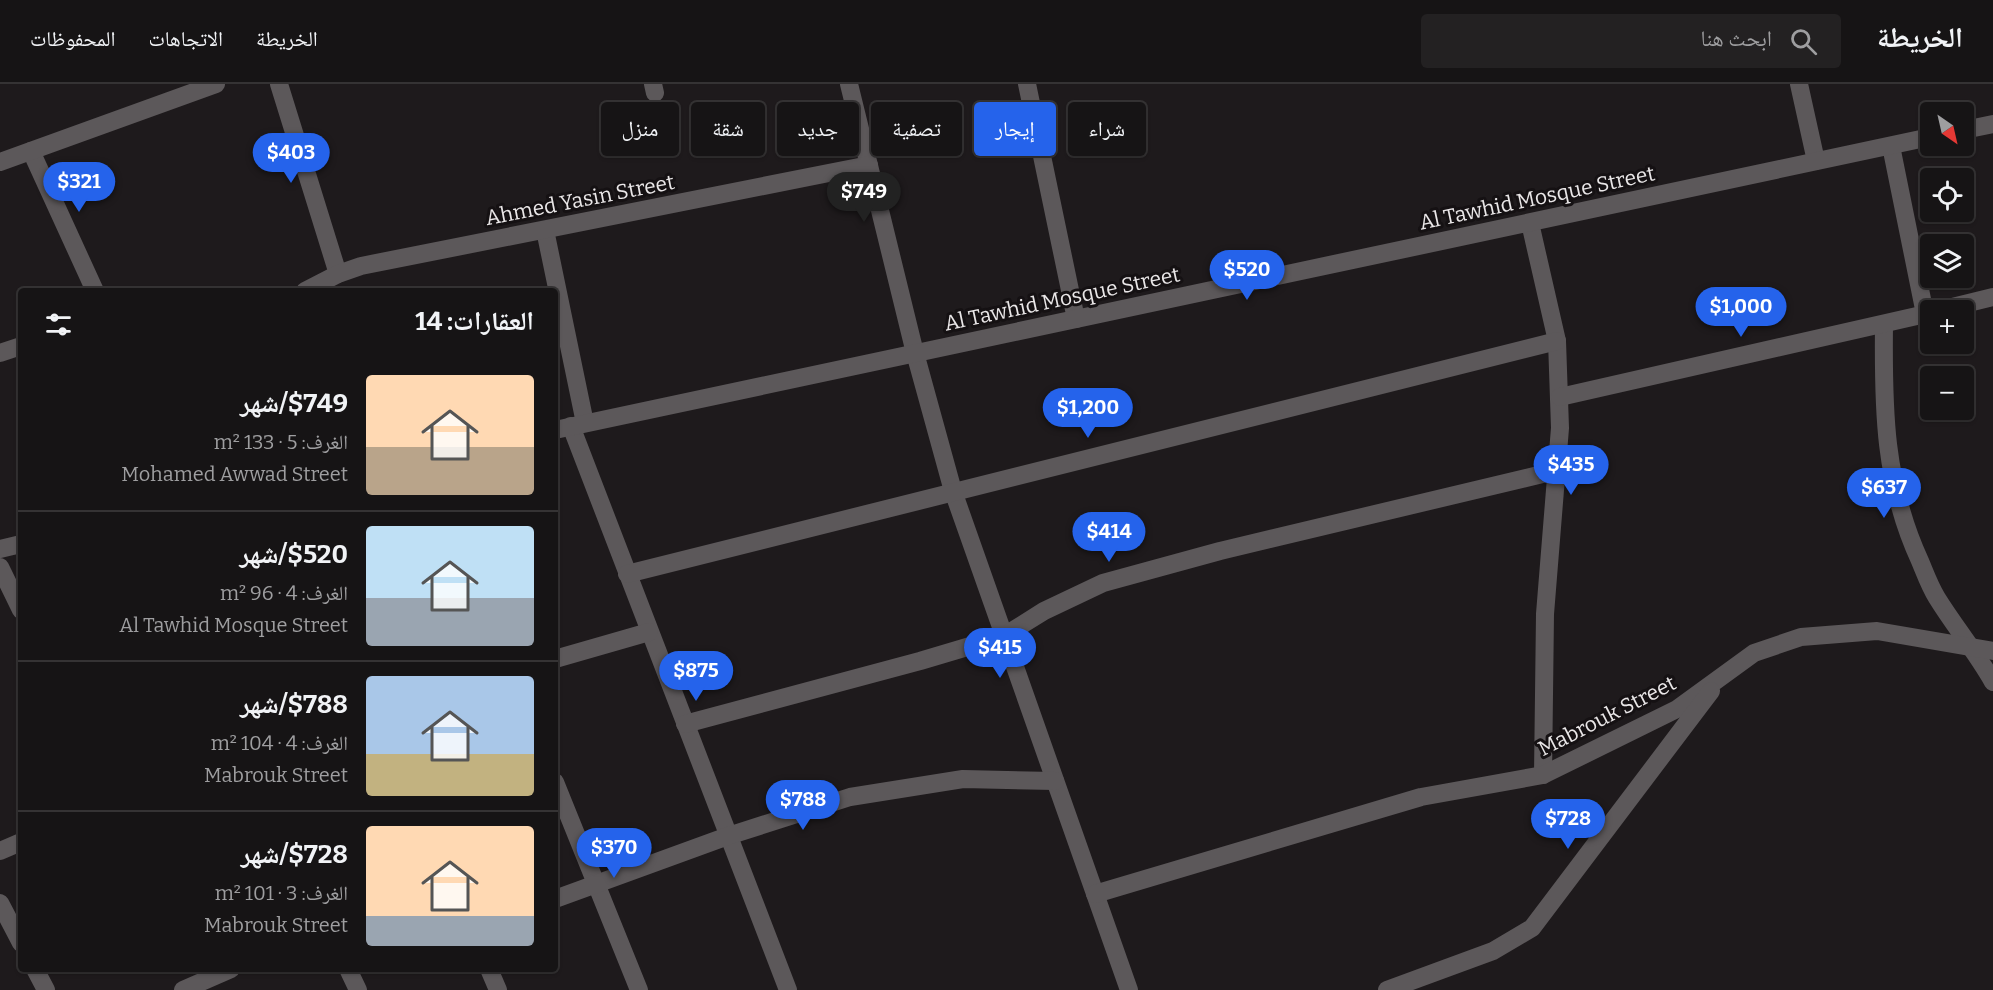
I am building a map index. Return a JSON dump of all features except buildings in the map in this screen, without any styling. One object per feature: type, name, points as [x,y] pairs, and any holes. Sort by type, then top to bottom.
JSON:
[{"type":"street","points":[[0,162],[216,84]]},
{"type":"street","points":[[279,84],[338,274]]},
{"type":"street","points":[[849,84],[915,353],[953,491],[1129,990]]},
{"type":"street","points":[[1027,84],[1076,319]]},
{"type":"street","points":[[1799,84],[1816,161]]},
{"type":"street","points":[[1974,128],[1993,124]]},
{"type":"street","name":"Al Tawhid Mosque Street","points":[[570,426],[1920,139]]},
{"type":"street","points":[[1891,146],[1929,300]]},
{"type":"street","points":[[31,151],[94,288]]},
{"type":"street","name":"Ahmed Yasin Street","points":[[311,288],[338,274],[361,266],[869,165]]},
{"type":"street","points":[[1530,223],[1557,341],[1560,397],[1560,428],[1545,614],[1546,695],[1543,775]]},
{"type":"street","points":[[545,230],[552,288]]},
{"type":"street","points":[[1974,302],[1993,297]]},
{"type":"street","points":[[1560,397],[1920,315]]},
{"type":"street","points":[[1884,324],[1883,396],[1887,454],[1895,496],[1914,548],[1936,597],[1984,651],[1993,682]]},
{"type":"street","points":[[558,332],[570,426],[788,990]]},
{"type":"street","points":[[627,574],[1557,341]]},
{"type":"street","points":[[0,353],[18,347]]},
{"type":"street","points":[[685,724],[1004,636],[1044,610],[1103,583],[1220,551],[1555,471]]},
{"type":"street","points":[[0,549],[18,545]]},
{"type":"street","points":[[0,567],[18,604]]},
{"type":"street","name":"Mabrouk Street","points":[[1095,894],[1421,798],[1543,775],[1677,709],[1754,653],[1801,637],[1876,631],[1984,651]]},
{"type":"street","points":[[558,658],[649,632]]},
{"type":"street","points":[[1387,990],[1493,951],[1532,928],[1723,675]]},
{"type":"street","points":[[558,898],[728,836],[850,797],[963,779],[1055,781]]},
{"type":"street","points":[[558,789],[639,990]]},
{"type":"street","points":[[0,851],[18,843]]},
{"type":"street","points":[[0,903],[18,937]]},
{"type":"street","points":[[37,972],[46,990]]},
{"type":"street","points":[[183,990],[200,980],[223,972]]},
{"type":"street","points":[[490,972],[498,990]]}]
